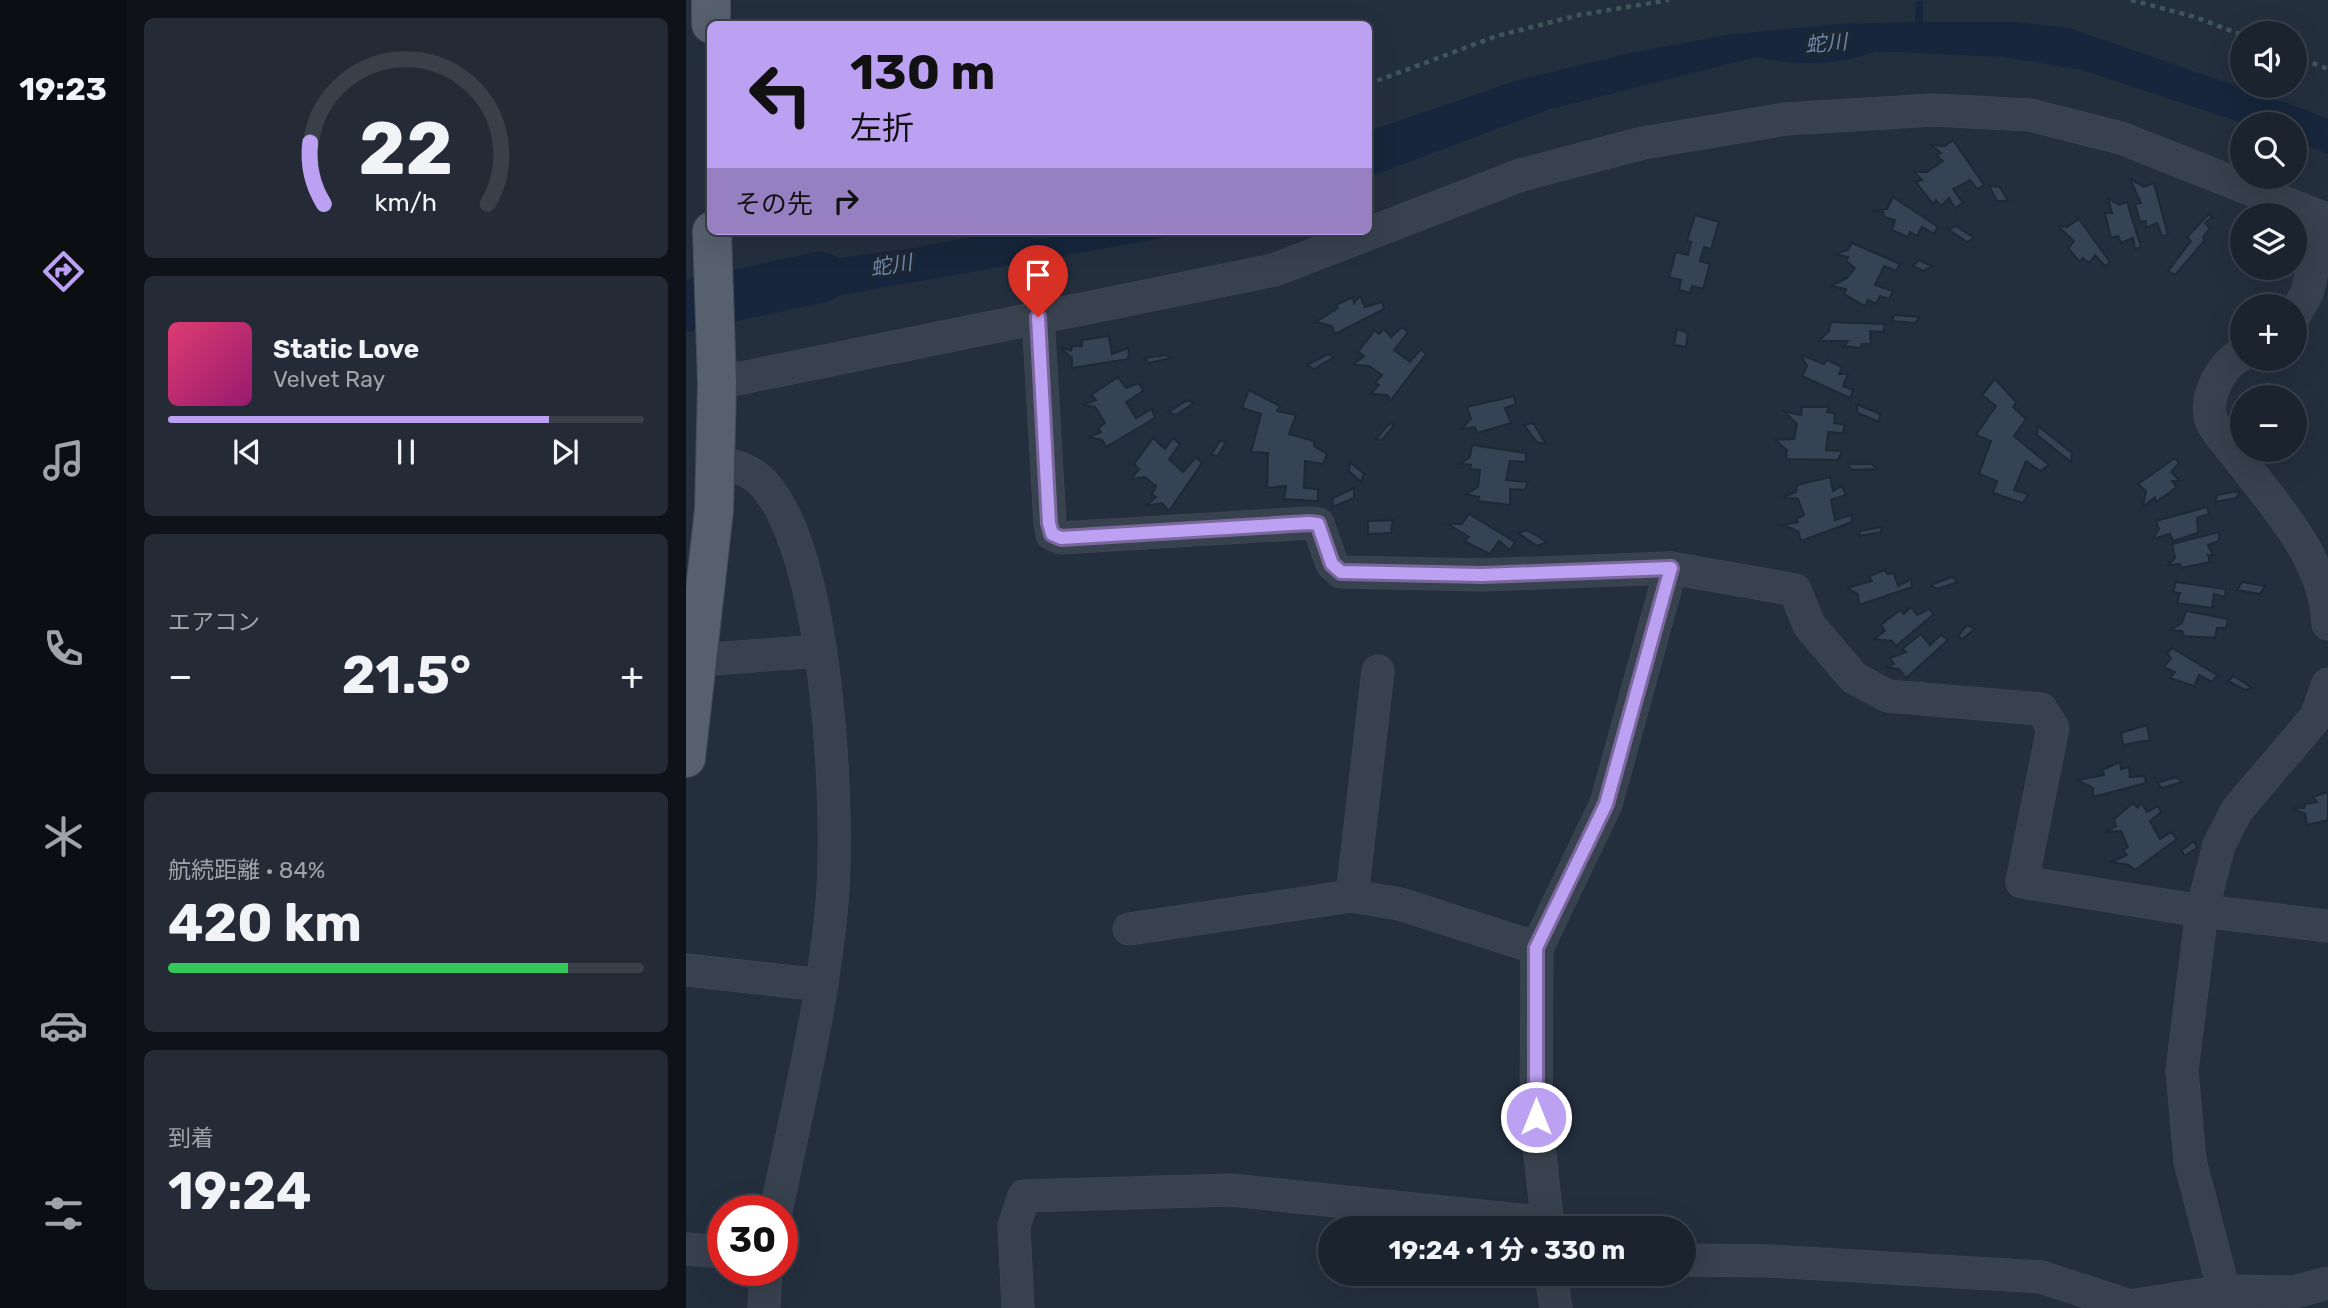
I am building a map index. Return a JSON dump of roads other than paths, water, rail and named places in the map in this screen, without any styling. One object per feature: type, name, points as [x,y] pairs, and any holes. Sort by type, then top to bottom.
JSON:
[{"type":"main road","points":[[710,0],[711,21]]},
{"type":"main road","points":[[686,758],[692,659],[716,462],[717,368],[712,235]]},
{"type":"street","points":[[1372,232],[1521,175],[1643,143],[1786,119],[1933,110],[2030,115],[2121,138],[2327,219],[2307,295]]},
{"type":"street","points":[[717,368],[1038,317],[1274,270],[1365,235]]},
{"type":"street","points":[[1038,317],[1049,523],[1052,534],[1061,538],[1309,523],[1318,524],[1332,564],[1341,572],[1482,575],[1671,568],[1795,590],[1809,625],[1854,678],[1888,696],[2041,709],[2053,728],[2022,882],[2202,911],[2328,926]]},
{"type":"street","points":[[2230,359],[2213,387],[2212,421],[2298,535],[2327,603],[2328,624]]},
{"type":"street","points":[[716,462],[748,472],[764,483],[793,538],[804,571],[820,651],[835,802],[832,903],[822,985],[779,1195]]},
{"type":"street","points":[[1547,1216],[1536,1117],[1536,948],[1606,804],[1671,568]]},
{"type":"street","points":[[692,659],[820,651]]},
{"type":"street","points":[[1352,896],[1378,671]]},
{"type":"street","points":[[2225,1299],[2190,1161],[2182,1070],[2202,911],[2219,845],[2237,810],[2316,717],[2328,684]]},
{"type":"street","points":[[1129,929],[1352,896],[1400,904],[1536,948]]},
{"type":"street","points":[[686,970],[822,985]]},
{"type":"street","points":[[1018,1308],[1014,1226],[1024,1196],[1231,1190],[1460,1216]]},
{"type":"street","points":[[686,1250],[707,1251]]},
{"type":"street","points":[[1696,1260],[1770,1261],[2040,1277],[2130,1306],[2294,1292],[2328,1283]]},
{"type":"street","points":[[764,1308],[765,1286]]},
{"type":"street","points":[[1553,1286],[1556,1308]]},
{"type":"water","points":[[1916,1],[1923,1],[1923,22],[2017,22],[2069,28],[2230,84],[2230,98],[2271,98],[2328,119],[2328,154],[2307,145],[2307,112],[2230,112],[2230,119],[2082,70],[2003,57],[1876,51],[1847,60],[1817,63],[1757,57],[1547,110],[1372,176],[1372,130],[1518,80],[1626,54],[1725,35],[1835,24],[1915,22]]},
{"type":"water","points":[[981,235],[1180,235],[754,311],[753,270],[920,247]]},
{"type":"water","points":[[691,292],[692,328],[686,329],[686,294]]},
{"type":"waterway","name":"蛇川","points":[[686,306],[821,277]]}]
